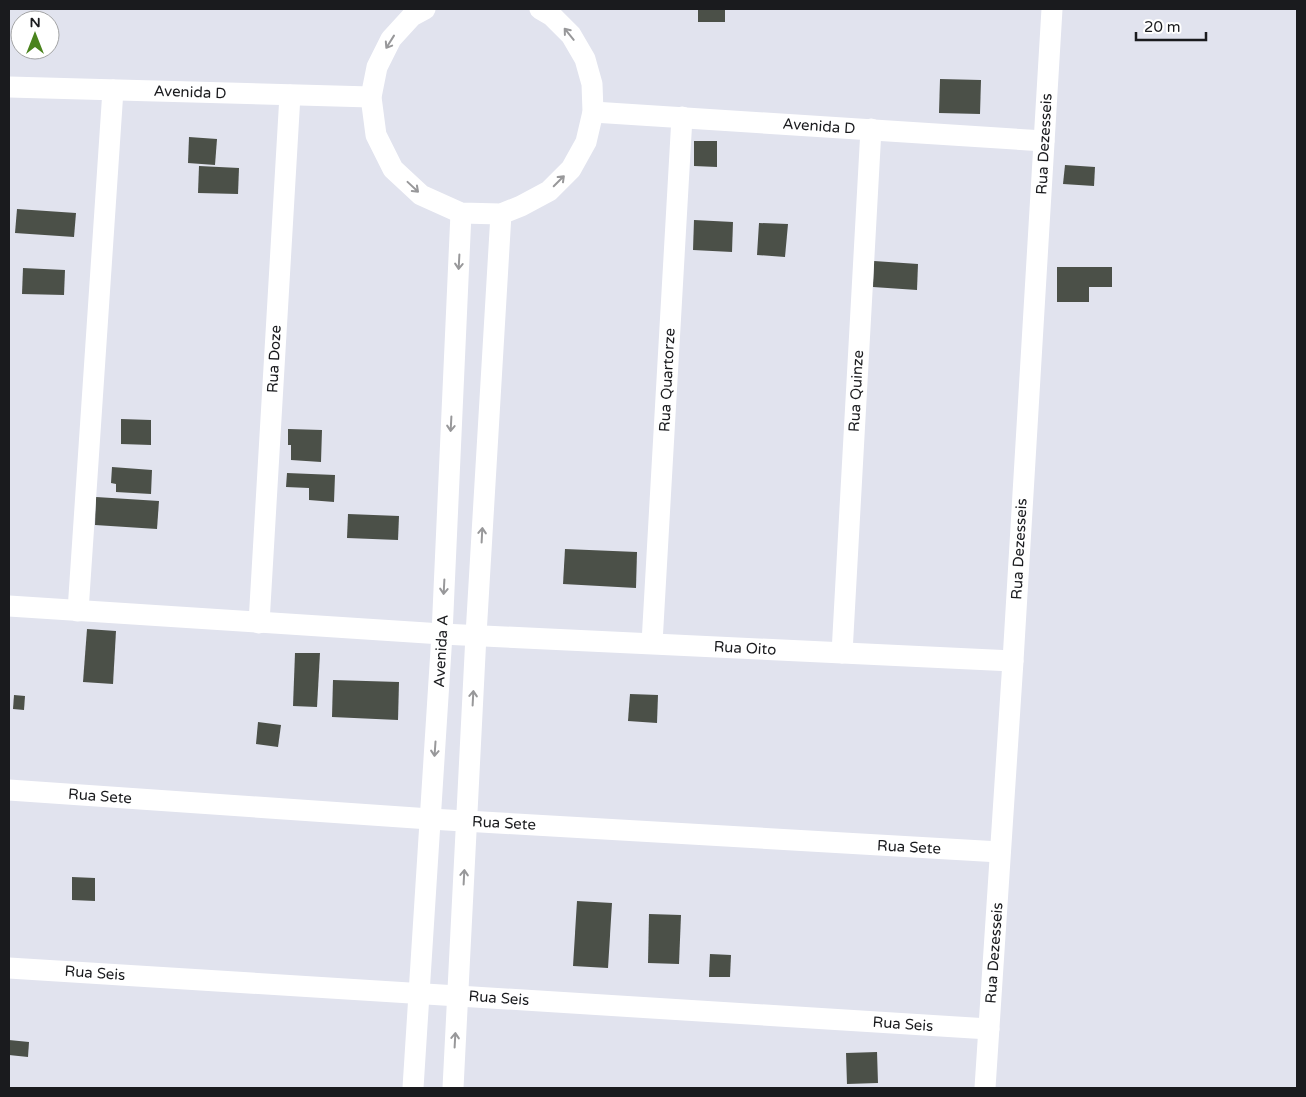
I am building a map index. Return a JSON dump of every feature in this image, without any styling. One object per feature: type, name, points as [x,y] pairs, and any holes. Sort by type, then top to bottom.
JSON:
[{"type":"street","points":[[425,9],[412,16],[391,39],[377,67],[371,97],[376,135],[393,169],[421,195],[461,214],[501,214],[522,206],[549,191],[571,169],[586,142],[593,112],[592,84],[585,59],[571,35],[552,16],[540,9]]},
{"type":"street","name":"Rua Dezesseis","points":[[985,1088],[1052,9]]},
{"type":"street","name":"Avenida D","points":[[9,87],[371,97]]},
{"type":"street","points":[[78,611],[113,90]]},
{"type":"street","name":"Rua Doze","points":[[259,622],[290,95]]},
{"type":"street","name":"Avenida D","points":[[593,112],[1044,141]]},
{"type":"street","name":"Rua Quartorze","points":[[652,643],[682,117]]},
{"type":"street","name":"Rua Quinze","points":[[842,653],[871,130]]},
{"type":"street","name":"Avenida A","points":[[413,1088],[442,634],[461,214]]},
{"type":"street","points":[[453,1088],[476,635],[501,214]]},
{"type":"street","name":"Rua Oito","points":[[9,606],[442,634],[1013,661]]},
{"type":"street","name":"Rua Sete","points":[[9,790],[430,819],[1000,852]]},
{"type":"street","name":"Rua Seis","points":[[9,968],[989,1029]]},
{"type":"building","points":[[698,9],[725,9],[725,22],[698,22]]},
{"type":"building","points":[[940,79],[981,80],[980,114],[939,113]]},
{"type":"building","points":[[189,137],[217,139],[215,165],[188,163]]},
{"type":"building","points":[[694,141],[717,141],[717,167],[694,166]]},
{"type":"building","points":[[1065,165],[1095,167],[1094,186],[1063,184]]},
{"type":"building","points":[[199,166],[239,168],[238,194],[198,193]]},
{"type":"building","points":[[17,209],[76,213],[74,237],[15,233]]},
{"type":"building","points":[[694,220],[733,222],[732,252],[693,250]]},
{"type":"building","points":[[759,223],[788,224],[785,257],[757,255]]},
{"type":"building","points":[[874,261],[918,264],[917,290],[873,287]]},
{"type":"building","points":[[1057,267],[1112,267],[1112,287],[1089,287],[1089,302],[1057,302]]},
{"type":"building","points":[[23,268],[65,270],[64,295],[22,294]]},
{"type":"building","points":[[121,419],[151,420],[151,445],[121,444]]},
{"type":"building","points":[[288,429],[322,430],[321,462],[291,460],[291,445],[288,445]]},
{"type":"building","points":[[112,467],[152,470],[151,494],[116,492],[116,484],[111,483]]},
{"type":"building","points":[[287,473],[335,475],[334,502],[309,500],[309,488],[286,487]]},
{"type":"building","points":[[96,497],[159,501],[157,529],[95,525]]},
{"type":"building","points":[[348,514],[399,516],[398,540],[347,538]]},
{"type":"building","points":[[565,549],[637,552],[636,588],[563,584]]},
{"type":"building","points":[[87,629],[116,631],[113,684],[83,682]]},
{"type":"building","points":[[295,653],[320,653],[317,707],[293,706]]},
{"type":"building","points":[[333,680],[399,682],[398,720],[332,717]]},
{"type":"building","points":[[630,694],[658,695],[657,723],[628,721]]},
{"type":"building","points":[[14,695],[25,696],[24,710],[13,709]]},
{"type":"building","points":[[258,722],[281,725],[278,747],[256,744]]},
{"type":"building","points":[[72,877],[95,878],[95,901],[72,900]]},
{"type":"building","points":[[577,901],[612,903],[608,968],[573,966]]},
{"type":"building","points":[[649,914],[681,915],[679,964],[648,963]]},
{"type":"building","points":[[710,954],[731,955],[730,977],[709,977]]},
{"type":"building","points":[[9,1040],[29,1042],[28,1057],[9,1055]]},
{"type":"building","points":[[877,1052],[878,1083],[847,1084],[846,1053]]}]
